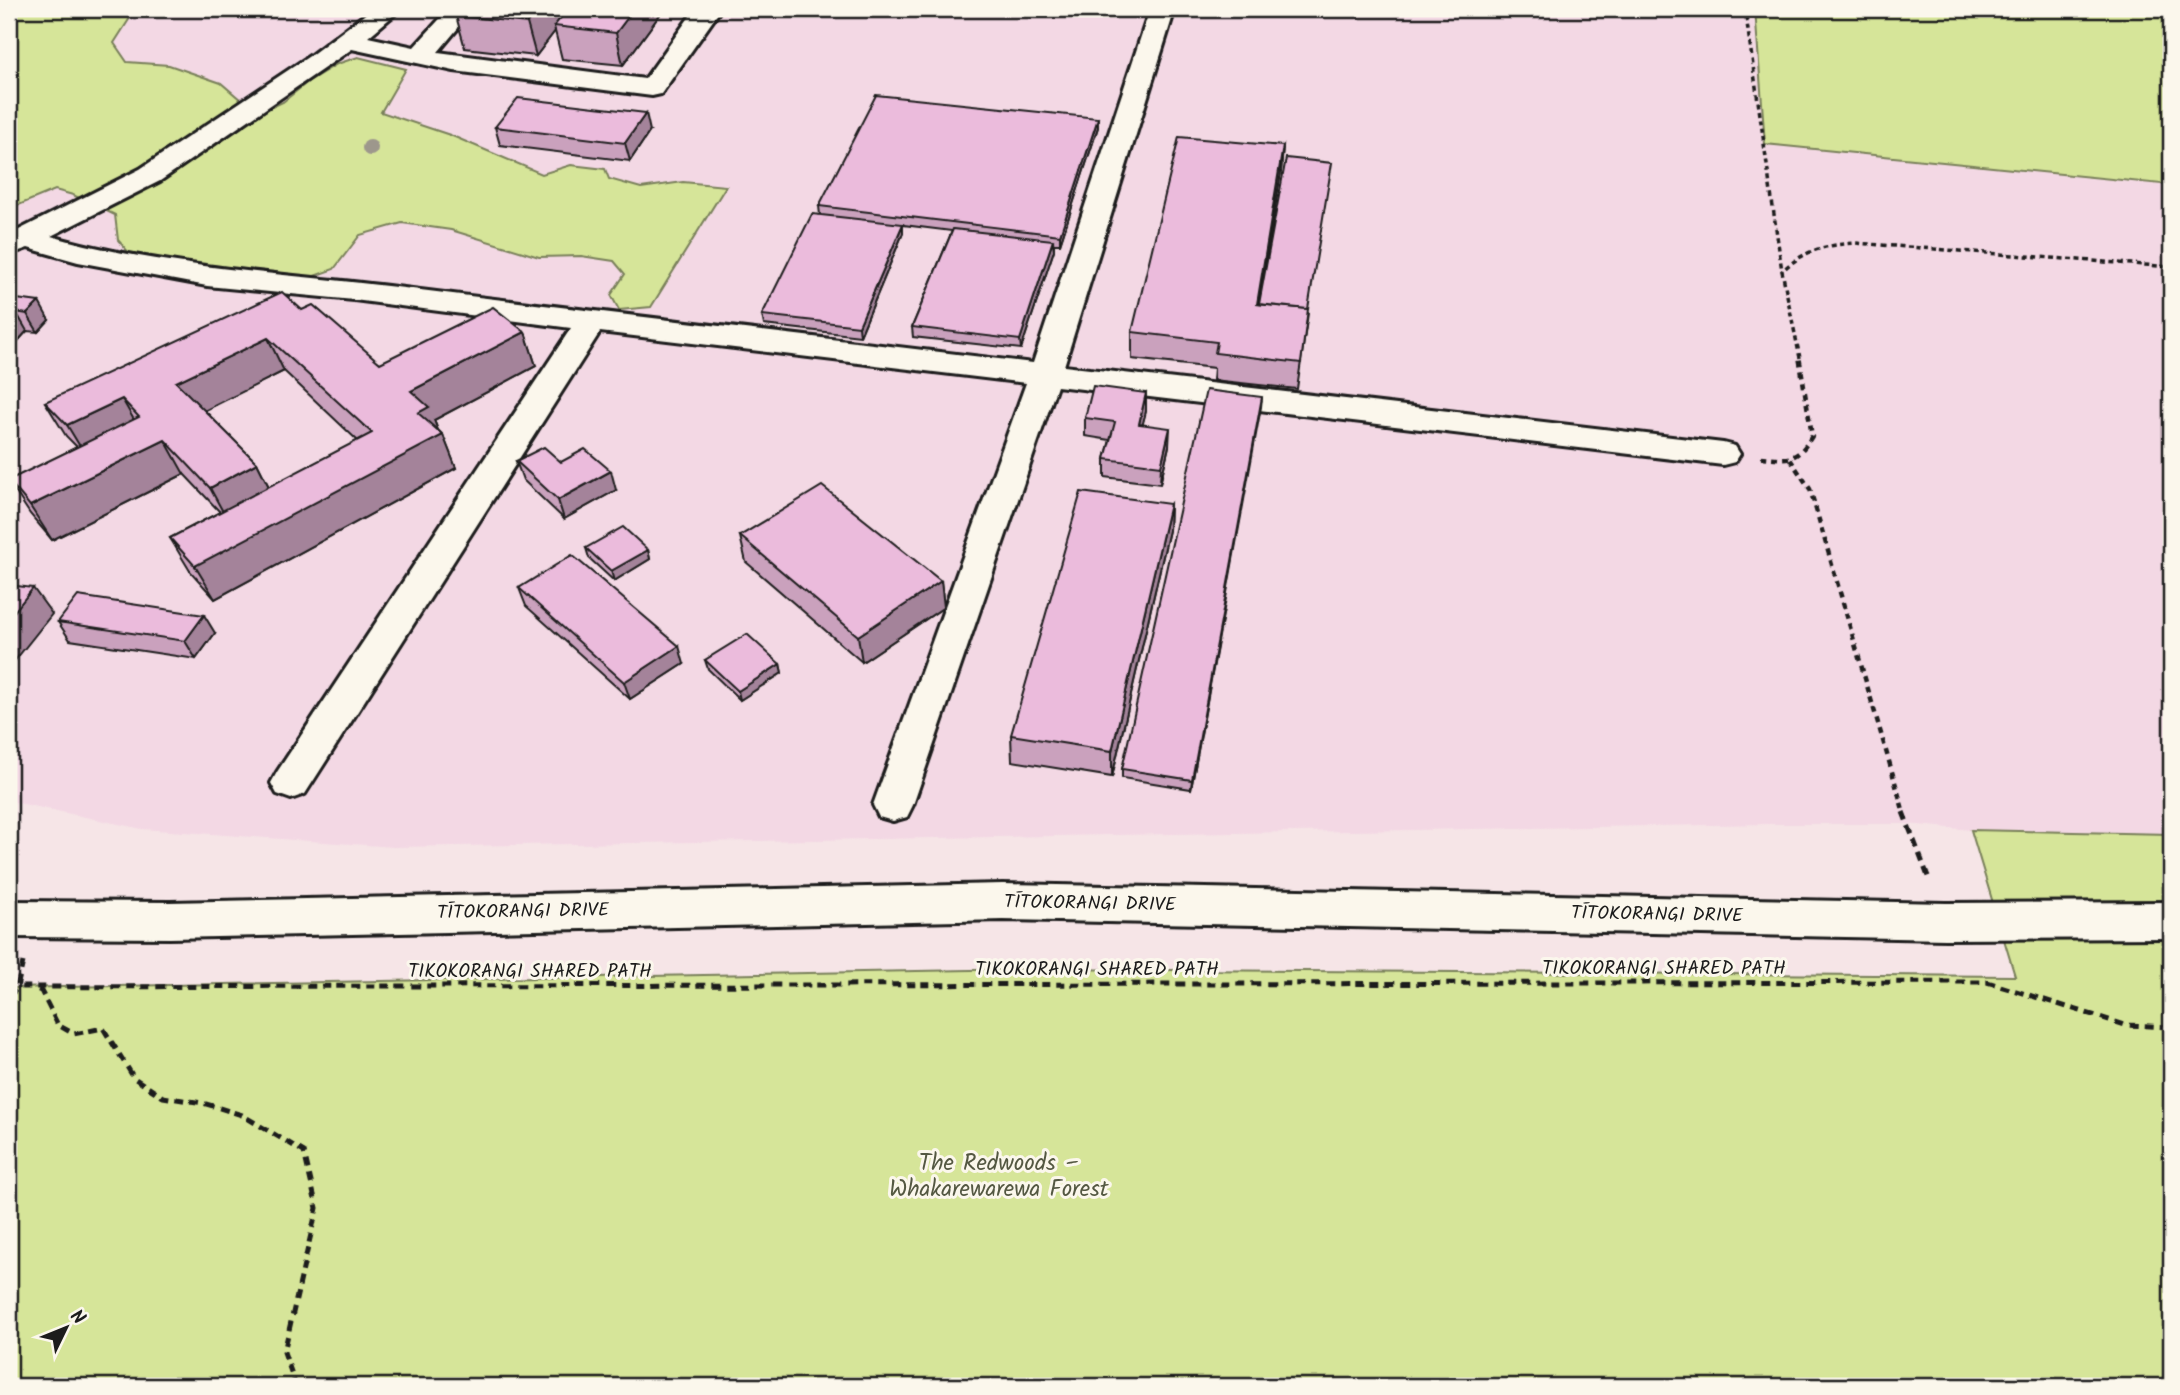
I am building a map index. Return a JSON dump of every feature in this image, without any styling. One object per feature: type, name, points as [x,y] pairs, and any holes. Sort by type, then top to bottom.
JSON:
[{"type":"street","points":[[17,242],[150,175],[388,9]]},
{"type":"street","points":[[420,56],[462,9]]},
{"type":"street","points":[[347,40],[420,56],[652,89],[708,9]]},
{"type":"street","points":[[893,806],[1045,374],[1163,9]]},
{"type":"street","points":[[17,242],[154,269],[1723,454]]},
{"type":"street","points":[[291,783],[591,321]]},
{"type":"street","name":"TĪTOKORANGI DRIVE","points":[[9,919],[170,920],[1003,902],[1946,921],[2171,920]]},
{"type":"path","points":[[1745,9],[1782,271],[1809,404],[1812,436],[1801,454],[1790,459],[1810,489],[1907,824],[1946,921]]},
{"type":"path","points":[[1782,271],[1798,255],[1823,245],[1855,243],[2171,267]]},
{"type":"path","name":"TIKOKORANGI SHARED PATH","points":[[17,987],[1987,982],[2125,1025],[2171,1027]]},
{"type":"path","points":[[9,996],[17,987],[41,990],[58,1025],[74,1034],[103,1028],[134,1078],[163,1097],[203,1102],[243,1115],[304,1152],[317,1208],[284,1352],[296,1386]]},
{"type":"shaded area","points":[[9,9],[1755,9],[1765,144],[2171,185],[2171,834],[1971,830],[1907,824],[1772,824],[394,847],[142,829],[9,801]]},
{"type":"green space","points":[[9,9],[118,9],[130,18],[114,43],[127,62],[169,65],[221,83],[241,100],[272,107],[337,64],[358,57],[406,69],[381,112],[450,135],[542,174],[571,165],[605,169],[609,179],[641,188],[683,182],[726,186],[651,307],[619,310],[611,295],[625,274],[614,261],[581,256],[539,257],[451,230],[402,223],[360,235],[334,269],[289,285],[141,267],[118,240],[115,215],[73,195],[55,190],[9,209]]},
{"type":"green space","points":[[1755,9],[2171,9],[2171,185],[1765,144]]},
{"type":"green space","name":"The Redwoods – Whakarewarewa Forest","points":[[1971,830],[2171,834],[2171,1386],[9,1386],[9,988],[1025,969],[2015,976]]},
{"type":"building","points":[[462,9],[539,9],[527,23],[456,16]]},
{"type":"building","points":[[568,9],[634,9],[616,33],[554,26]]},
{"type":"building","points":[[876,95],[1098,118],[1060,235],[819,206]]},
{"type":"building","points":[[518,98],[646,113],[625,143],[495,127]]},
{"type":"building","points":[[1179,137],[1283,146],[1257,304],[1308,309],[1301,363],[1215,353],[1217,342],[1132,332]]},
{"type":"building","points":[[1286,158],[1332,163],[1308,309],[1259,304]]},
{"type":"building","points":[[812,214],[903,224],[859,326],[762,315]]},
{"type":"building","points":[[953,229],[1053,240],[1020,340],[912,327]]},
{"type":"building","points":[[282,292],[302,310],[313,305],[380,363],[493,307],[525,332],[411,391],[429,407],[418,413],[443,435],[195,566],[170,538],[372,433],[268,338],[176,382],[257,463],[210,488],[165,440],[30,506],[9,481],[139,417],[122,399],[67,425],[45,402]]},
{"type":"building","points":[[9,298],[39,302],[27,314],[16,312],[9,320]]},
{"type":"building","points":[[1093,386],[1146,393],[1139,424],[1170,428],[1161,466],[1105,459],[1115,422],[1085,418]]},
{"type":"building","points":[[1206,390],[1262,397],[1192,780],[1122,769]]},
{"type":"building","points":[[544,447],[561,462],[585,449],[611,471],[558,500],[516,461]]},
{"type":"building","points":[[822,486],[941,581],[858,636],[740,536]]},
{"type":"building","points":[[1081,492],[1170,504],[1112,751],[1011,735]]},
{"type":"building","points":[[623,527],[648,550],[611,571],[586,548]]},
{"type":"building","points":[[572,555],[679,646],[624,682],[519,588]]},
{"type":"building","points":[[9,585],[33,588],[9,618]]},
{"type":"building","points":[[78,596],[204,615],[185,641],[58,622]]},
{"type":"building","points":[[747,634],[780,664],[738,691],[705,660]]}]
